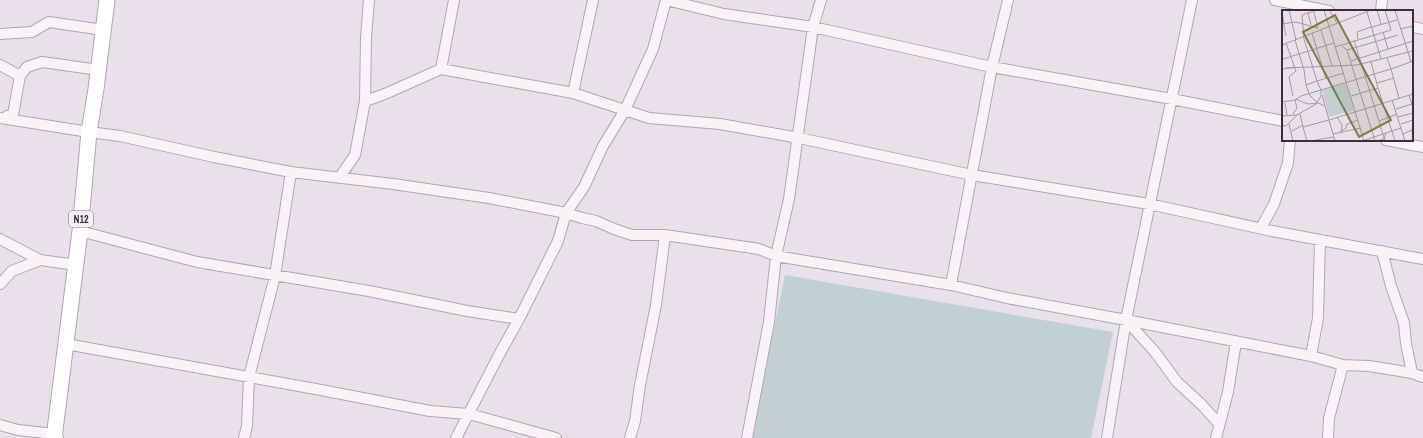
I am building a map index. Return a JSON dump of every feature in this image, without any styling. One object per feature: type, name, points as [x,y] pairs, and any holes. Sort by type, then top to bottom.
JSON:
[{"type":"main road","name":"N12","points":[[56,437],[80,231],[89,132],[99,70],[107,0]]},
{"type":"street","points":[[339,178],[355,155],[365,100],[366,38],[369,0]]},
{"type":"street","points":[[441,69],[454,0]]},
{"type":"street","points":[[573,93],[593,0]]},
{"type":"street","points":[[456,438],[519,319],[558,241],[566,213],[584,187],[603,146],[625,110],[653,49],[666,0],[724,14],[813,27],[992,67],[1172,99],[1282,121]]},
{"type":"street","points":[[747,438],[768,322],[776,256],[789,199],[799,138],[813,27],[821,0]]},
{"type":"street","points":[[950,285],[992,67],[1008,0]]},
{"type":"street","points":[[1107,438],[1126,320],[1192,0]]},
{"type":"street","points":[[1275,0],[1324,10]]},
{"type":"street","points":[[1381,10],[1382,0]]},
{"type":"street","points":[[0,34],[32,32],[49,22],[104,30]]},
{"type":"street","points":[[1413,27],[1423,29]]},
{"type":"street","points":[[12,120],[20,76],[27,67],[42,62],[99,70]]},
{"type":"street","points":[[0,65],[20,76]]},
{"type":"street","points":[[365,100],[391,92],[441,69],[573,93],[649,118],[720,124],[799,138],[972,175],[1149,204],[1320,240],[1423,259]]},
{"type":"street","points":[[0,111],[12,120]]},
{"type":"street","points":[[0,118],[120,136],[291,172],[489,198],[566,213],[596,221],[632,235],[664,235],[759,249],[776,256],[950,285],[1007,298],[1311,356],[1343,365],[1370,366],[1412,373],[1423,377]]},
{"type":"street","points":[[1261,228],[1274,204],[1288,163],[1290,141]]},
{"type":"street","points":[[1391,141],[1423,147]]},
{"type":"street","points":[[244,438],[247,426],[249,377],[276,276],[291,172]]},
{"type":"street","points":[[80,231],[197,262],[519,319]]},
{"type":"street","points":[[630,438],[635,421],[640,385],[656,305],[664,235]]},
{"type":"street","points":[[0,239],[40,260],[76,266]]},
{"type":"street","points":[[1311,356],[1318,318],[1320,240]]},
{"type":"street","points":[[1382,251],[1391,286],[1404,323],[1412,373]]},
{"type":"street","points":[[0,284],[12,271],[40,260]]},
{"type":"street","points":[[1126,320],[1155,352],[1177,382],[1202,405],[1219,424]]},
{"type":"street","points":[[1216,438],[1228,392],[1236,342]]},
{"type":"street","points":[[66,344],[430,411],[469,414],[556,438]]},
{"type":"street","points":[[1328,438],[1329,418],[1343,365]]},
{"type":"street","points":[[0,425],[56,437]]},
{"type":"shaded area","points":[[785,275],[1113,332],[1091,438],[751,438]]}]
